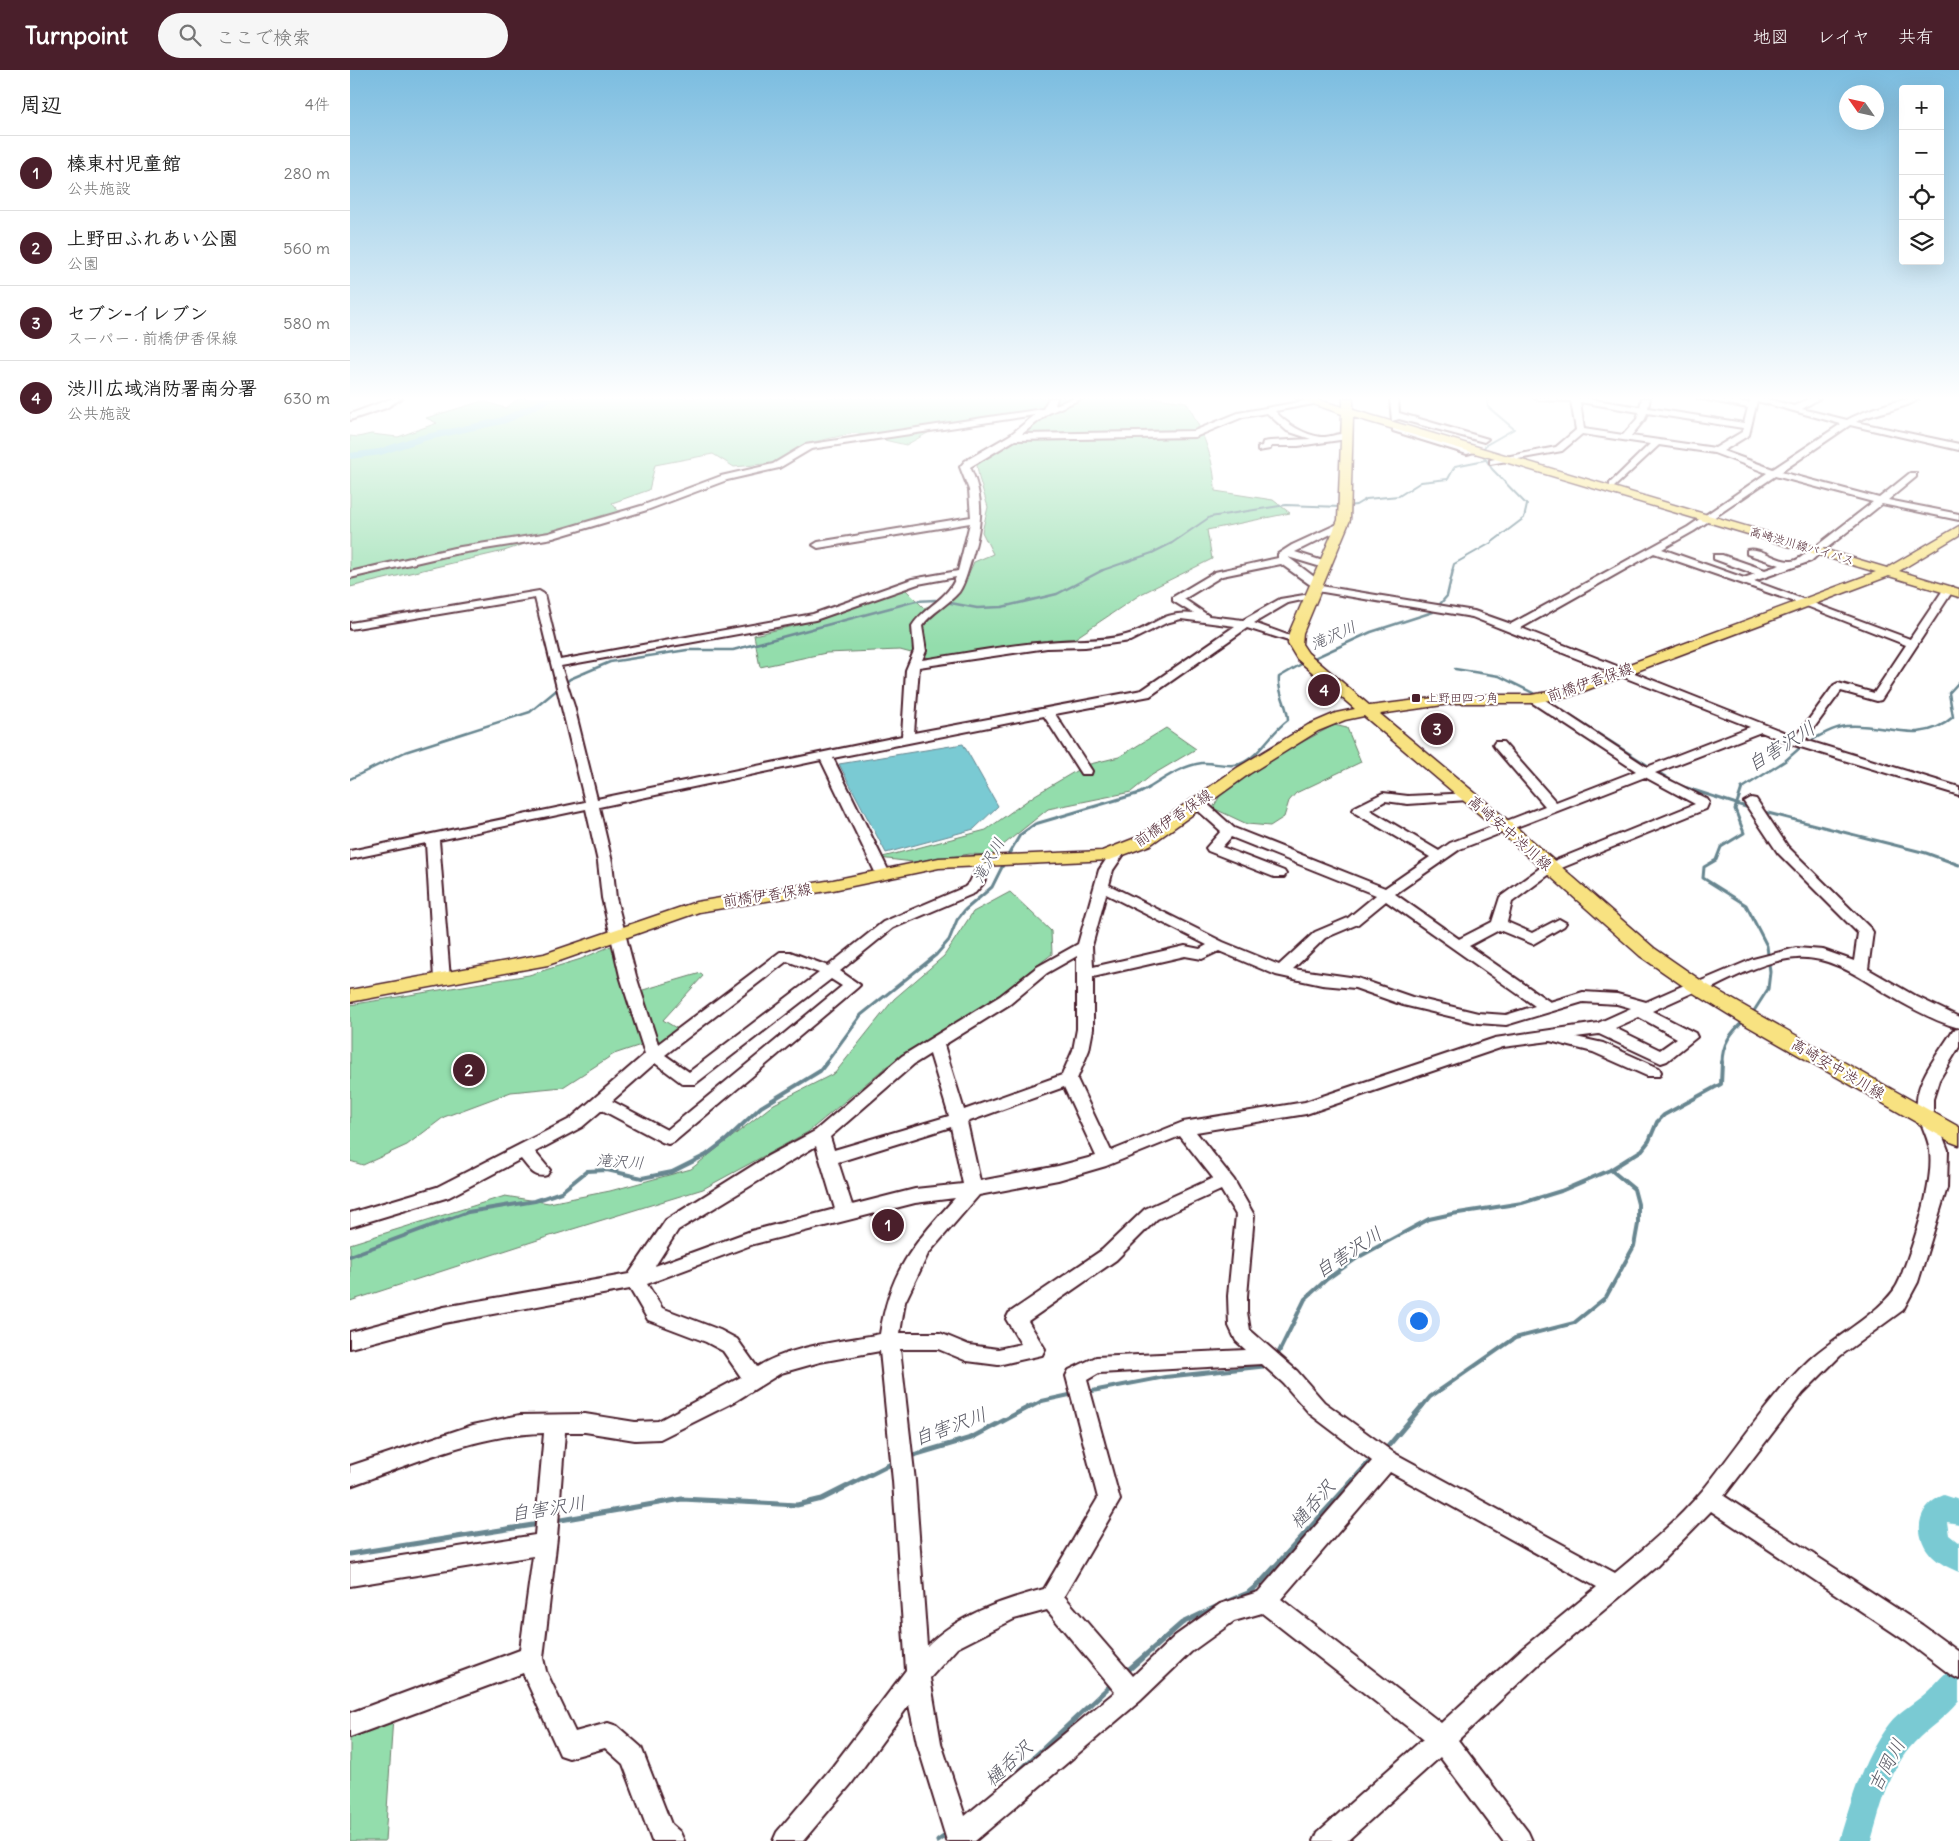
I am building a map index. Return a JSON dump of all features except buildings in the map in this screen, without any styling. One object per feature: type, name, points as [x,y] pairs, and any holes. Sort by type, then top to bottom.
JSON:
[{"type":"main road","points":[[1295,640],[1342,525],[1346,481]]},
{"type":"main road","name":"高崎渋川線バイパス","points":[[1591,481],[1955,589]]},
{"type":"main road","name":"高崎渋川線バイパス","points":[[1597,481],[1710,516]]},
{"type":"main road","name":"前橋伊香保線","points":[[350,996],[548,959],[696,907],[833,885],[939,863],[1087,858],[1119,851],[1144,841],[1243,771],[1314,728],[1341,716],[1364,711],[1457,700],[1535,699],[1563,694],[1893,570],[1959,530]]},
{"type":"main road","name":"高崎安中渋川線","points":[[1295,640],[1307,661],[1364,711],[1505,827],[1549,868],[1647,952],[1697,987],[1743,1015],[1959,1137]]},
{"type":"street","points":[[350,575],[454,551],[550,536],[644,508],[717,481]]},
{"type":"street","points":[[908,738],[912,670],[920,651],[917,626],[926,613],[954,591],[962,573],[974,537],[976,519],[975,494],[972,481]]},
{"type":"street","points":[[1613,485],[1617,481]]},
{"type":"street","points":[[1513,628],[1654,550],[1763,481]]},
{"type":"street","points":[[1803,481],[1881,501],[1959,517]]},
{"type":"street","points":[[1744,582],[1807,559],[1906,481]]},
{"type":"street","points":[[818,545],[976,519]]},
{"type":"street","points":[[1207,618],[1176,599],[1219,574],[1285,557],[1342,525]]},
{"type":"street","points":[[1654,550],[1808,603],[1912,644]]},
{"type":"street","points":[[1751,552],[1791,565]]},
{"type":"street","points":[[1285,557],[1325,565]]},
{"type":"street","points":[[1285,557],[1315,589]]},
{"type":"street","points":[[1718,557],[1766,574]]},
{"type":"street","points":[[555,664],[815,617],[916,581],[962,573]]},
{"type":"street","points":[[350,855],[908,738],[1146,693],[1245,624],[1267,613],[1284,600],[1315,589],[1474,614],[1759,728],[1959,791]]},
{"type":"street","points":[[1799,742],[1838,687],[1877,696],[1912,644],[1955,589]]},
{"type":"street","points":[[350,626],[539,594],[555,664],[568,706],[592,805],[617,934],[654,1055],[689,1080],[830,972],[873,935],[888,925],[970,890],[991,860]]},
{"type":"street","points":[[916,664],[1047,645],[1085,644],[1130,638],[1175,617],[1207,618],[1245,624],[1295,640]]},
{"type":"street","points":[[1499,924],[1504,900],[1549,868],[1701,806],[1702,802],[1646,772],[1535,699]]},
{"type":"street","points":[[1047,711],[1086,771]]},
{"type":"street","points":[[1281,972],[1320,935],[1353,921],[1386,894],[1455,846],[1759,728]]},
{"type":"street","points":[[1499,745],[1554,808]]},
{"type":"street","points":[[825,755],[883,874]]},
{"type":"street","points":[[1439,857],[1360,810],[1383,797],[1408,800],[1468,796]]},
{"type":"street","points":[[1751,802],[1771,835],[1783,850],[1866,932],[1860,969]]},
{"type":"street","points":[[1198,803],[1229,831],[1386,894],[1457,946],[1548,1008]]},
{"type":"street","points":[[1229,831],[1213,848],[1279,874]]},
{"type":"street","points":[[432,837],[442,979]]},
{"type":"street","points":[[1106,1160],[1070,1079],[1082,1050],[1085,1029],[1085,946],[1106,870],[1119,851]]},
{"type":"street","points":[[1101,886],[1218,945],[1281,972],[1322,980],[1357,983],[1408,1001],[1478,1018],[1506,1020],[1548,1008],[1566,1000],[1583,997],[1617,999],[1643,1009],[1689,1037],[1661,1056],[1601,1028]]},
{"type":"street","points":[[1499,924],[1533,939],[1559,923]]},
{"type":"street","points":[[1457,946],[1499,924]]},
{"type":"street","points":[[1085,974],[1185,951],[1202,954],[1218,945]]},
{"type":"street","points":[[635,1281],[672,1225],[821,1135],[908,1060],[1005,1000],[1042,970],[1085,946]]},
{"type":"street","points":[[350,1340],[444,1315],[635,1281],[751,1238],[916,1196],[973,1189],[1058,1173],[1106,1160],[1183,1128],[1306,1108],[1501,1042],[1601,1028],[1758,962],[1781,956],[1813,953],[1860,969],[1894,992],[1959,1023]]},
{"type":"street","points":[[350,1220],[443,1192],[524,1152],[576,1123],[654,1055],[785,955],[830,972],[852,985],[668,1138],[601,1102]]},
{"type":"street","points":[[1327,1841],[1363,1811],[1531,1656],[1649,1559],[1709,1498],[1796,1387],[1833,1350],[1896,1304],[1909,1282],[1938,1188],[1939,1150],[1924,1105],[1931,1080],[1959,1034]]},
{"type":"street","points":[[1545,1035],[1597,1047],[1653,1072]]},
{"type":"street","points":[[935,1042],[958,1119],[973,1189]]},
{"type":"street","points":[[829,1158],[958,1119],[1070,1079]]},
{"type":"street","points":[[1183,1128],[1224,1181],[1245,1213],[1238,1328],[1290,1377],[1317,1408],[1387,1460],[1615,1586]]},
{"type":"street","points":[[821,1135],[846,1214]]},
{"type":"street","points":[[524,1152],[541,1170]]},
{"type":"street","points":[[350,1476],[473,1434],[520,1424],[586,1423],[635,1431],[660,1430],[727,1396],[775,1366],[889,1341],[940,1341],[967,1353],[998,1357],[1035,1349],[1016,1318],[1109,1255],[1150,1214],[1224,1181]]},
{"type":"street","points":[[973,1189],[921,1249],[907,1274],[895,1302],[889,1341],[904,1481],[919,1693],[929,1743],[960,1839],[1132,1693],[1183,1644],[1228,1612],[1265,1602],[1387,1460]]},
{"type":"street","points":[[635,1281],[655,1314],[713,1336],[730,1345],[754,1379]]},
{"type":"street","points":[[786,1841],[842,1775],[919,1672],[949,1640],[1010,1609],[1051,1598],[1097,1516],[1109,1500],[1076,1376],[1096,1365],[1246,1358],[1265,1354]]},
{"type":"street","points":[[555,1423],[550,1497],[530,1658],[542,1690],[569,1746],[608,1736],[632,1756],[662,1833],[671,1841]]},
{"type":"street","points":[[1709,1498],[1914,1633],[1959,1666]]},
{"type":"street","points":[[350,1575],[545,1541]]},
{"type":"street","points":[[1051,1598],[1132,1693]]},
{"type":"street","points":[[1265,1602],[1441,1738],[1519,1841]]},
{"type":"street","points":[[350,1725],[530,1658]]},
{"type":"green space","points":[[350,481],[651,481],[649,490],[612,503],[619,512],[504,551],[350,587]]},
{"type":"green space","points":[[980,481],[1214,481],[1215,491],[1273,500],[1290,513],[1207,530],[1212,559],[1141,594],[1071,641],[930,658],[900,650],[826,653],[760,667],[754,635],[819,620],[905,589],[924,608],[959,594],[974,562],[993,554],[982,532],[988,507]]},
{"type":"green space","points":[[1334,725],[1347,728],[1361,762],[1296,793],[1289,801],[1284,817],[1270,826],[1247,824],[1213,808],[1227,783]]},
{"type":"green space","points":[[1166,728],[1196,749],[1152,775],[1131,792],[1048,809],[991,855],[970,854],[913,862],[879,858],[986,830],[1035,795],[1086,765],[1119,757]]},
{"type":"green space","points":[[1010,892],[1051,931],[1052,954],[977,1012],[913,1053],[887,1066],[808,1132],[703,1189],[350,1301],[350,1244],[505,1196],[549,1203],[610,1191],[691,1169],[774,1104],[835,1073],[894,999],[944,956],[973,912]]},
{"type":"green space","points":[[611,946],[614,947],[626,995],[701,973],[703,976],[663,1020],[681,1031],[657,1049],[644,1044],[614,1054],[563,1087],[511,1092],[444,1117],[407,1145],[363,1165],[350,1161],[350,1005],[529,975],[581,959]]},
{"type":"green space","points":[[393,1717],[385,1841],[350,1841],[350,1729]]},
{"type":"water","points":[[963,744],[998,806],[974,829],[886,853],[839,764]]},
{"type":"waterway","points":[[1347,506],[1356,505],[1366,499],[1399,496],[1421,482],[1433,481]]},
{"type":"waterway","name":"滝沢川","points":[[1452,571],[1454,564],[1491,543],[1524,518],[1527,505],[1503,481]]},
{"type":"waterway","points":[[1100,571],[1152,553],[1172,543],[1210,517],[1286,505],[1341,507]]},
{"type":"waterway","points":[[350,779],[405,752],[530,712],[570,679],[610,662],[687,650],[733,650],[916,601],[935,600],[977,608],[1002,607],[1057,594],[1103,570]]},
{"type":"waterway","name":"滝沢川","points":[[1310,660],[1371,632],[1433,612],[1447,596],[1453,570]]},
{"type":"waterway","name":"滝沢川","points":[[1147,789],[1188,766],[1202,763],[1236,765],[1254,755],[1288,720],[1279,677],[1305,662]]},
{"type":"waterway","points":[[1455,669],[1499,676],[1539,696]]},
{"type":"waterway","name":"自害沢川","points":[[1807,743],[1831,730],[1846,726],[1914,732],[1927,731],[1940,726],[1953,717],[1949,693],[1959,682]]},
{"type":"waterway","points":[[1544,699],[1677,784],[1689,789]]},
{"type":"waterway","name":"自害沢川","points":[[1742,788],[1785,761],[1802,746]]},
{"type":"waterway","name":"滝沢川","points":[[1007,857],[1020,835],[1035,824],[1140,793],[1149,788]]},
{"type":"waterway","name":"自害沢川","points":[[1737,804],[1742,788]]},
{"type":"waterway","points":[[1689,789],[1737,804]]},
{"type":"waterway","points":[[1737,804],[1749,808]]},
{"type":"waterway","name":"自害沢川","points":[[1737,804],[1735,809],[1744,833],[1721,847],[1716,860],[1704,867],[1703,878],[1746,905],[1767,946],[1770,972],[1768,989],[1752,1014]]},
{"type":"waterway","points":[[1760,811],[1926,853],[1959,865]]},
{"type":"waterway","name":"滝沢川","points":[[826,1063],[861,1015],[936,955],[949,940],[957,920],[965,910],[992,887],[1004,863]]},
{"type":"waterway","name":"自害沢川","points":[[1722,1062],[1722,1056],[1728,1039],[1745,1020]]},
{"type":"waterway","name":"滝沢川","points":[[350,1256],[468,1212],[535,1201],[561,1192],[587,1171],[607,1170],[642,1178],[672,1172],[706,1155],[727,1139],[761,1107],[820,1071],[827,1062]]},
{"type":"waterway","name":"自害沢川","points":[[1276,1358],[1305,1299],[1327,1279],[1357,1258],[1429,1219],[1522,1203],[1561,1191],[1610,1170],[1642,1150],[1649,1141],[1657,1122],[1664,1115],[1721,1084],[1722,1062]]},
{"type":"waterway","name":"樋呑沢","points":[[1421,1408],[1430,1397],[1515,1338],[1574,1323],[1606,1297],[1634,1246],[1638,1224],[1638,1204],[1634,1189],[1611,1170]]},
{"type":"waterway","name":"自害沢川","points":[[1087,1392],[1165,1377],[1268,1366]]},
{"type":"waterway","name":"自害沢川","points":[[1029,1408],[1042,1401],[1074,1394]]},
{"type":"waterway","name":"自害沢川","points":[[910,1456],[971,1438],[1031,1406]]},
{"type":"waterway","name":"樋呑沢","points":[[1385,1450],[1422,1406]]},
{"type":"waterway","name":"樋呑沢","points":[[1226,1602],[1248,1593],[1261,1582],[1373,1458]]},
{"type":"waterway","name":"自害沢川","points":[[555,1521],[682,1499],[797,1505],[822,1499],[895,1462]]},
{"type":"waterway","name":"吉岡川","points":[[1959,1512],[1944,1507],[1933,1518],[1935,1534],[1939,1543],[1959,1559]]},
{"type":"waterway","name":"自害沢川","points":[[350,1554],[539,1524]]},
{"type":"waterway","name":"樋呑沢","points":[[1126,1672],[1182,1623],[1220,1605]]},
{"type":"waterway","name":"吉岡川","points":[[1855,1841],[1873,1786],[1892,1746],[1904,1730],[1938,1702],[1959,1680]]},
{"type":"waterway","name":"樋呑沢","points":[[1011,1779],[1112,1684]]},
{"type":"waterway","name":"樋呑沢","points":[[938,1841],[948,1834]]},
{"type":"place","name":"渋川広域消防署南分署","points":[[1324,690]]},
{"type":"place","name":"上野田四つ角","points":[[1416,698]]},
{"type":"place","name":"セブン-イレブン","points":[[1437,729]]},
{"type":"place","name":"上野田ふれあい公園","points":[[469,1070]]},
{"type":"place","name":"榛東村児童館","points":[[888,1225]]}]
